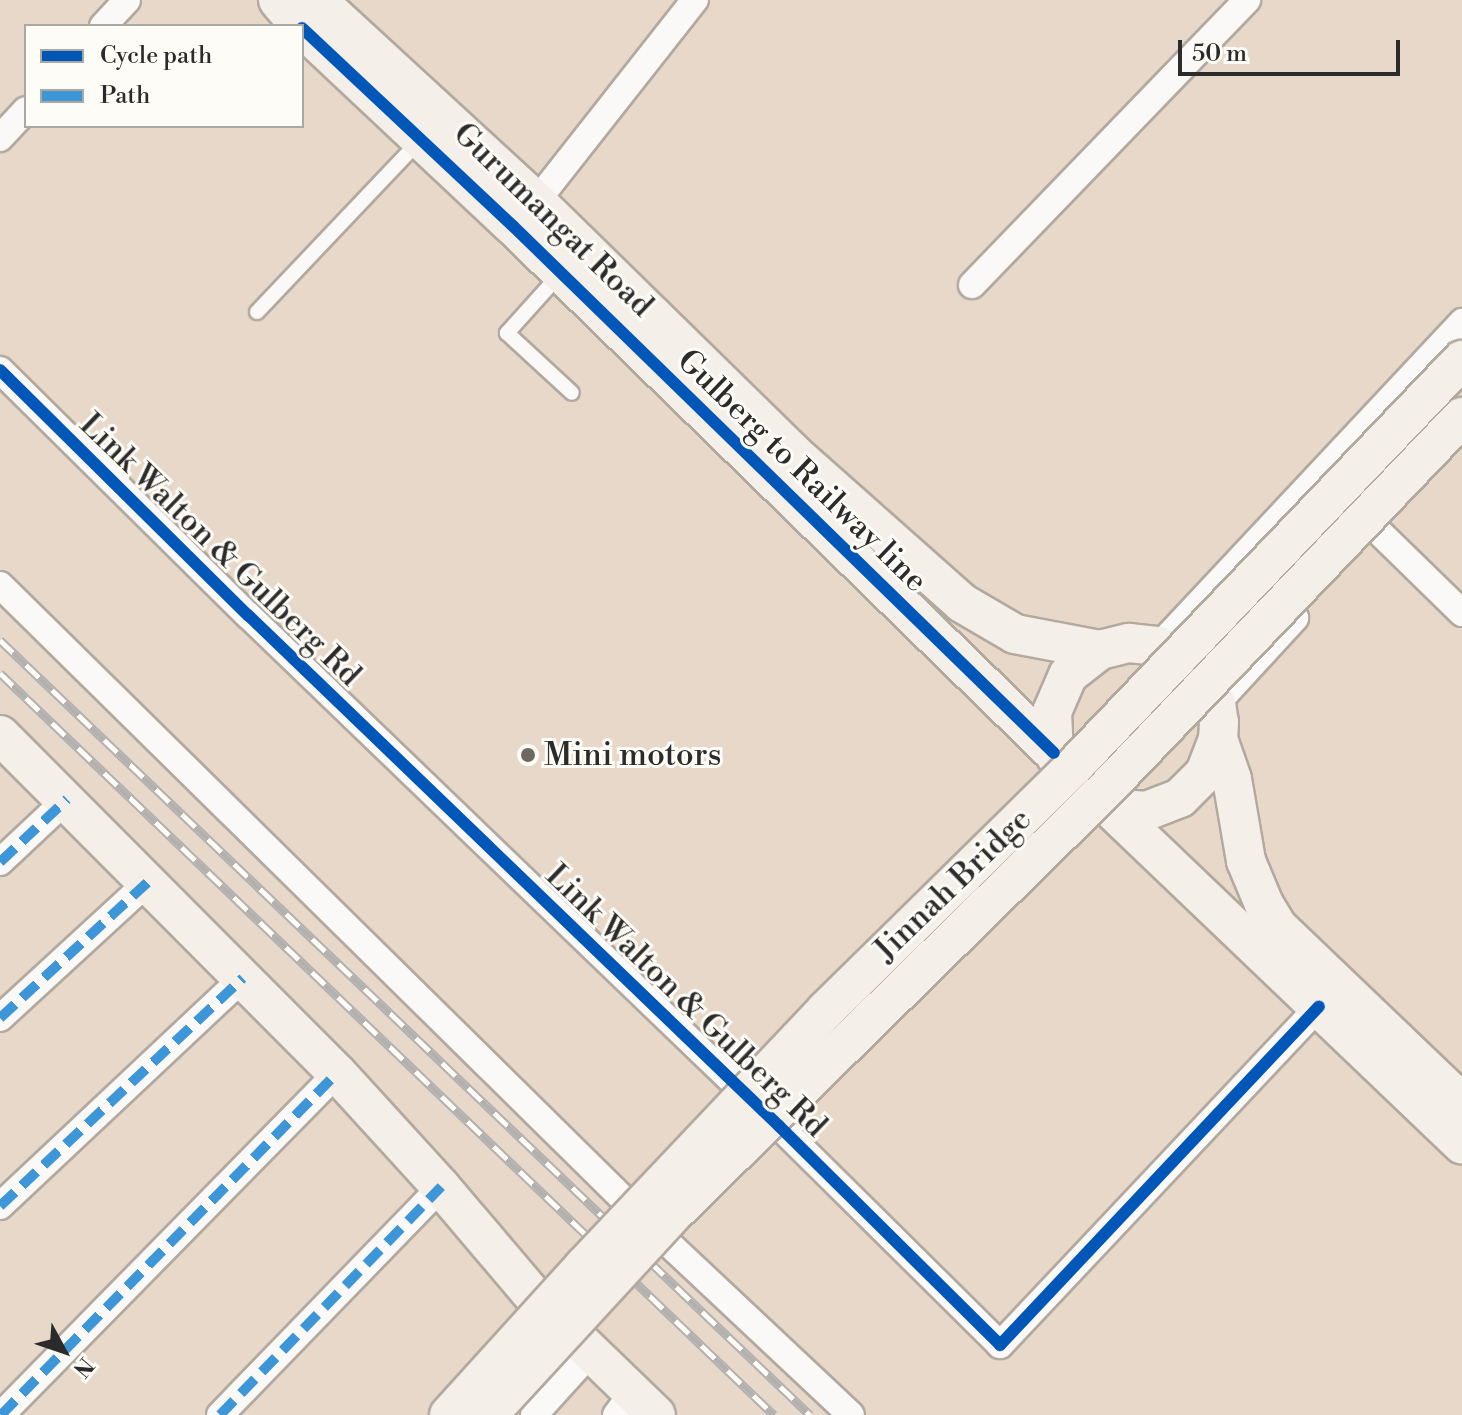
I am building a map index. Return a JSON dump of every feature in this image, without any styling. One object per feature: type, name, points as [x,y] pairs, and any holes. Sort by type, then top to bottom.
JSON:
[{"type":"main road","points":[[278,0],[298,24]]},
{"type":"main road","name":"Gurumangat Road","points":[[317,0],[526,214],[962,603],[1015,634],[1100,650]]},
{"type":"main road","points":[[304,30],[421,139],[526,214]]},
{"type":"main road","name":"Gulberg to Railway line","points":[[526,214],[561,273],[1056,756]]},
{"type":"main road","name":"Jinnah Bridge","points":[[449,1415],[584,1266],[826,1010],[1076,764],[1462,360]]},
{"type":"main road","name":"Jinnah Bridge","points":[[488,1415],[671,1216],[1106,789],[1462,417]]},
{"type":"main road","points":[[1462,1103],[1278,927],[1246,861],[1232,779],[1204,679],[1184,658],[1159,646],[1129,643],[1100,650],[1068,675],[1052,712],[1056,756],[1075,787],[1107,806],[1462,1144]]},
{"type":"main road","points":[[1107,806],[1146,811],[1180,798],[1205,773],[1217,722]]},
{"type":"main road","points":[[0,735],[337,1073],[441,1187],[545,1293],[635,1408]]},
{"type":"street","points":[[105,24],[127,0]]},
{"type":"street","points":[[526,214],[695,0]]},
{"type":"street","points":[[972,285],[1247,0]]},
{"type":"street","points":[[0,138],[24,112]]},
{"type":"street","points":[[1159,646],[1462,322]]},
{"type":"street","name":"Link Walton & Gulberg Rd","points":[[0,370],[248,615],[735,1083],[1000,1345],[1319,1006]]},
{"type":"street","points":[[1217,722],[1377,530],[1462,441]]},
{"type":"street","points":[[1377,530],[1462,613]]},
{"type":"street","points":[[0,585],[621,1210],[670,1245],[851,1415]]},
{"type":"street","points":[[621,1210],[735,1083],[1056,756]]},
{"type":"street","points":[[0,862],[67,799]]},
{"type":"street","points":[[670,1245],[779,1126],[1107,806]]},
{"type":"street","points":[[0,1018],[148,882]]},
{"type":"street","points":[[0,1206],[243,978]]},
{"type":"street","points":[[1,1415],[337,1073]]},
{"type":"street","points":[[220,1415],[441,1187]]},
{"type":"street","points":[[432,1415],[545,1293]]},
{"type":"street","points":[[534,1415],[590,1353]]},
{"type":"lane","points":[[257,312],[421,139]]},
{"type":"lane","points":[[561,273],[507,333],[572,393]]},
{"type":"railway","points":[[0,640],[810,1415]]},
{"type":"railway","points":[[0,673],[774,1415]]},
{"type":"marked path","points":[[0,862],[67,799]]},
{"type":"marked path","points":[[0,1018],[148,882]]},
{"type":"marked path","points":[[0,1206],[243,978]]},
{"type":"marked path","points":[[1,1415],[337,1073]]},
{"type":"marked path","points":[[220,1415],[441,1187]]},
{"type":"cycle path","points":[[304,30],[513,226],[1054,753]]},
{"type":"cycle path","points":[[0,370],[248,615],[779,1126],[1000,1345],[1319,1006]]},
{"type":"place","name":"Mini motors","points":[[528,755]]}]
